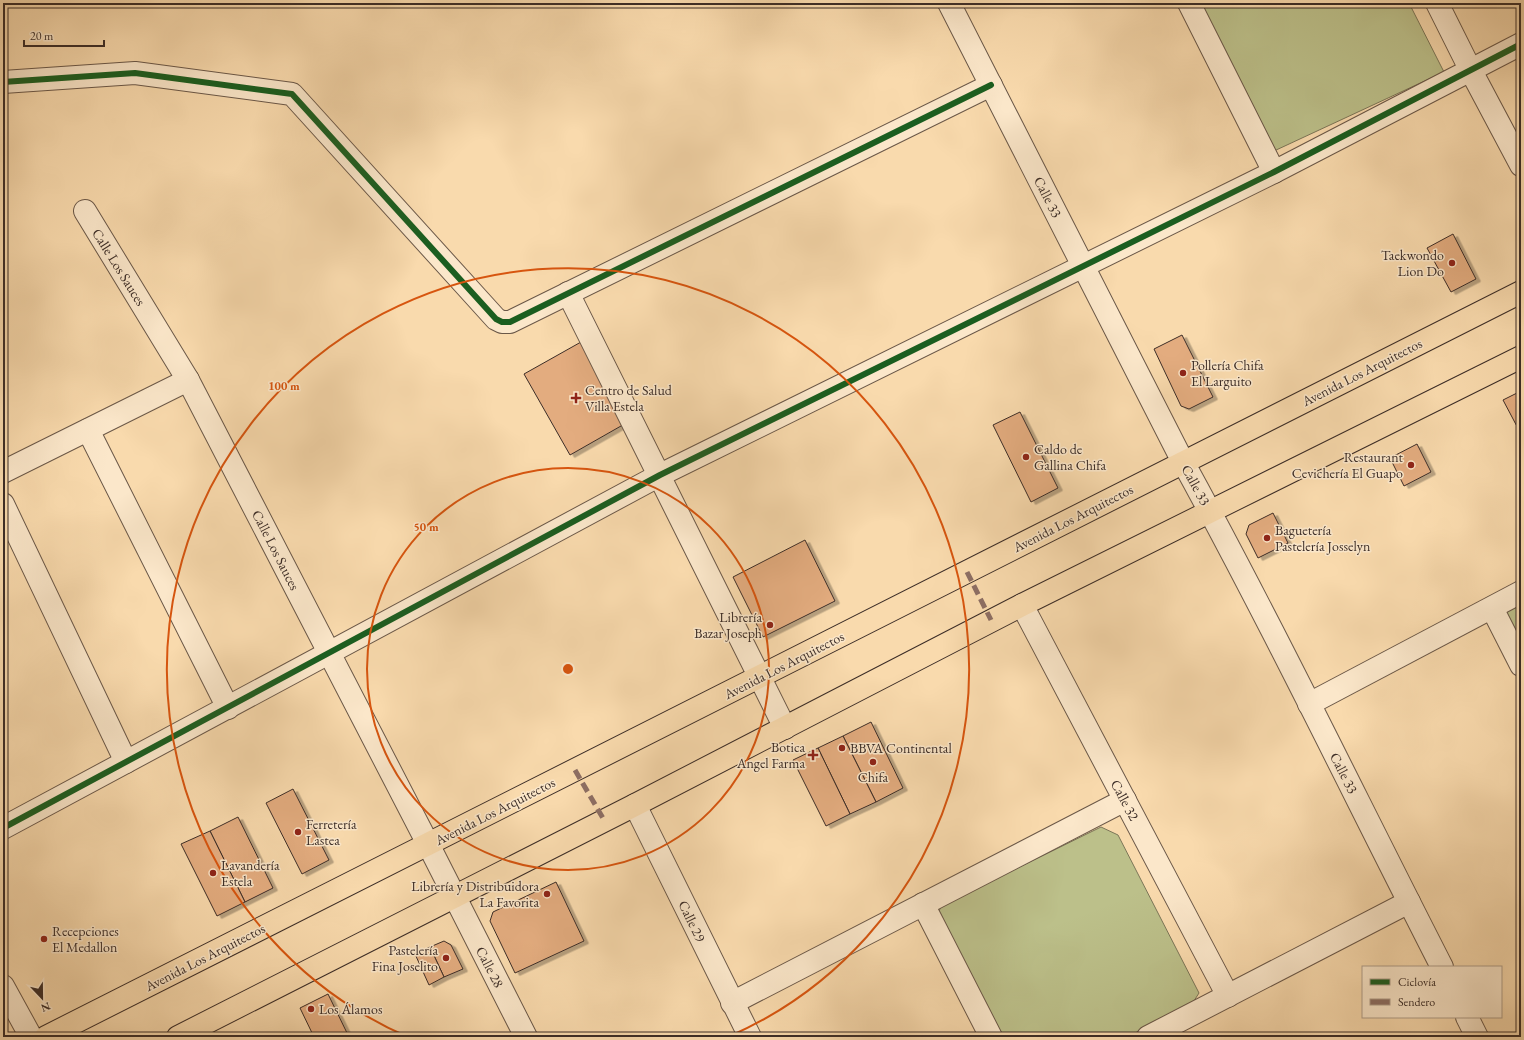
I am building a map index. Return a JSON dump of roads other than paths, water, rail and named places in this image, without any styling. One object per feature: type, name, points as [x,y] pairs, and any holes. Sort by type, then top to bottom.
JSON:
[{"type":"main road","name":"Avenida Los Arquitectos","points":[[46,1037],[1521,292]]},
{"type":"main road","points":[[178,1037],[635,805],[1022,605],[1521,357]]},
{"type":"street","name":"Calle 33","points":[[949,3],[1183,462],[1309,704],[1441,966]]},
{"type":"street","points":[[1189,3],[1274,172]]},
{"type":"street","points":[[1437,3],[1521,165]]},
{"type":"street","points":[[3,828],[660,475],[1274,172],[1470,69],[1521,44]]},
{"type":"street","points":[[3,82],[135,73],[292,94],[496,319],[502,322],[510,322],[991,85]]},
{"type":"street","name":"Calle Los Sauces","points":[[85,211],[188,380],[455,896]]},
{"type":"street","points":[[568,293],[785,728]]},
{"type":"street","points":[[3,472],[188,380]]},
{"type":"street","points":[[88,430],[228,708]]},
{"type":"street","points":[[3,504],[126,762]]},
{"type":"street","points":[[1309,704],[1521,592]]},
{"type":"street","name":"Calle 32","points":[[1022,605],[1228,996]]},
{"type":"street","points":[[1492,608],[1521,665]]},
{"type":"street","points":[[732,1004],[1125,800]]},
{"type":"street","name":"Calle 29","points":[[635,805],[732,1004],[750,1037]]},
{"type":"street","name":"Calle 28","points":[[455,896],[526,1037]]},
{"type":"street","points":[[1148,1037],[1408,902]]},
{"type":"street","points":[[923,904],[991,1037]]},
{"type":"street","points":[[3,986],[31,1037]]},
{"type":"street","points":[[1468,1018],[1477,1037]]},
{"type":"place","name":"Taekwondo Lion Do","points":[[1452,263]]},
{"type":"place","name":"Pollería Chifa El Larguito","points":[[1183,373]]},
{"type":"place","name":"Centro de Salud Villa Estela","points":[[576,398]]},
{"type":"place","name":"Caldo de Gallina Chifa","points":[[1026,457]]},
{"type":"place","name":"Restaurant Cevichería El Guapo","points":[[1411,465]]},
{"type":"place","name":"Baguetería Pastelería Josselyn","points":[[1267,538]]},
{"type":"place","name":"Librería Bazar Joseph","points":[[770,625]]},
{"type":"place","name":"BBVA Continental","points":[[842,748]]},
{"type":"place","name":"Botica Angel Farma","points":[[813,755]]},
{"type":"place","name":"Chifa","points":[[873,762]]},
{"type":"place","name":"Ferretería Lastea","points":[[298,832]]},
{"type":"place","name":"Lavandería Estela","points":[[213,873]]},
{"type":"place","name":"Librería y Distribuidora La Favorita","points":[[547,894]]},
{"type":"place","name":"Recepciones El Medallon","points":[[44,939]]},
{"type":"place","name":"Pastelería Fina Joselito","points":[[446,958]]},
{"type":"place","name":"Los Álamos","points":[[311,1009]]}]
